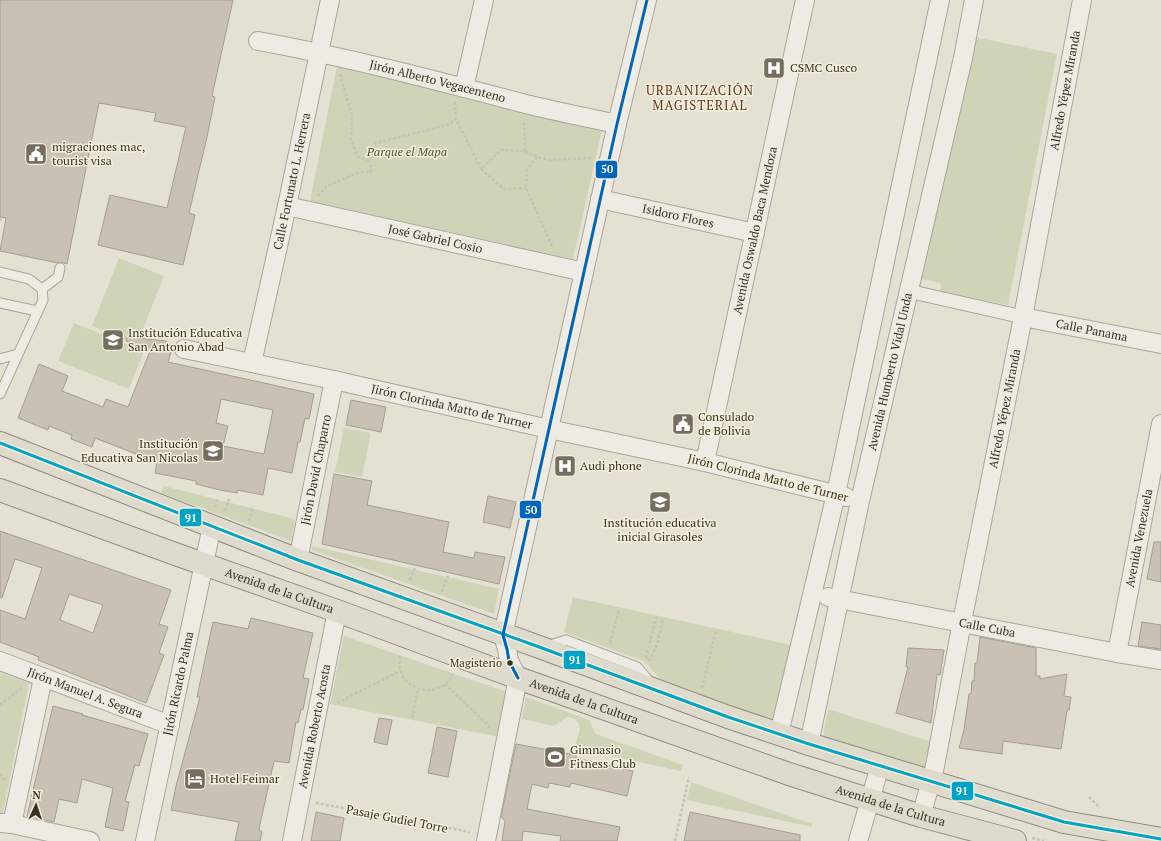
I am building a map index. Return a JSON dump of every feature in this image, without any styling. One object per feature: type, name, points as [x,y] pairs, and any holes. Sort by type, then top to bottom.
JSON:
[{"type":"highway","points":[[0,443],[216,517],[298,560],[728,717],[809,744],[1064,822],[1161,839]]},
{"type":"highway","name":"Avenida de la Cultura","points":[[0,490],[203,564],[337,610],[518,678],[789,774],[921,816],[1015,841]]},
{"type":"street","name":"Calle Fortunato L. Herrera","points":[[252,363],[287,206],[330,0]]},
{"type":"street","points":[[460,94],[484,0]]},
{"type":"street","points":[[480,837],[518,678],[509,661],[503,635],[646,0]]},
{"type":"street","name":"Avenida Oswaldo Baca Mendoza","points":[[705,462],[805,0]]},
{"type":"street","points":[[779,734],[836,494],[940,0]]},
{"type":"street","name":"Avenida Humberto Vidal Unda","points":[[809,744],[860,501],[963,58],[974,0]]},
{"type":"street","name":"Alfredo Yépez Miranda","points":[[921,816],[932,782],[962,622],[1023,317],[1082,0]]},
{"type":"street","name":"Jirón Alberto Vegacenteno","points":[[258,41],[318,52],[460,94],[523,104],[617,124]]},
{"type":"street","name":"Isidoro Flores","points":[[600,199],[755,233]]},
{"type":"street","name":"José Gabriel Cosio","points":[[287,206],[584,272]]},
{"type":"street","points":[[908,291],[1023,317]]},
{"type":"street","name":"Calle Panama","points":[[1023,317],[1161,344]]},
{"type":"street","name":"Jirón Clorinda Matto de Turner","points":[[184,349],[334,380],[705,462],[860,501]]},
{"type":"street","name":"Jirón David Chaparro","points":[[298,560],[334,380]]},
{"type":"street","name":"Avenida Venezuela","points":[[1117,653],[1161,424]]},
{"type":"street","name":"Jirón Ricardo Palma","points":[[145,841],[203,564],[216,517]]},
{"type":"street","name":"Calle Cuba","points":[[813,594],[1117,653],[1161,660]]},
{"type":"street","name":"Avenida Roberto Acosta","points":[[292,841],[337,610]]},
{"type":"street","name":"Jirón Manuel A. Segura","points":[[0,661],[35,681],[170,725]]},
{"type":"street","points":[[35,681],[6,823],[90,841]]},
{"type":"street","points":[[858,841],[880,766]]},
{"type":"lane","points":[[42,289],[58,278],[60,268]]},
{"type":"lane","points":[[0,272],[29,280],[42,289]]},
{"type":"lane","points":[[0,394],[43,300],[42,289]]},
{"type":"lane","points":[[0,304],[38,311]]},
{"type":"lane","points":[[0,359],[18,354]]},
{"type":"path","points":[[339,68],[352,116],[351,139],[357,156],[370,161]]},
{"type":"path","points":[[460,94],[456,119],[481,169],[504,189],[526,188]]},
{"type":"path","points":[[524,117],[525,151]]},
{"type":"path","points":[[313,201],[327,186],[360,172],[372,172],[370,161],[376,143],[447,125],[456,119]]},
{"type":"path","points":[[481,169],[501,150],[525,151],[537,157],[550,160],[594,158]]},
{"type":"path","points":[[537,157],[527,170],[526,188],[554,250]]},
{"type":"path","points":[[0,221],[1,217]]},
{"type":"path","points":[[216,517],[218,497]]},
{"type":"path","points":[[216,517],[228,499]]},
{"type":"path","points":[[248,526],[253,506]]},
{"type":"path","points":[[408,585],[415,568]]},
{"type":"path","points":[[441,597],[448,576]]},
{"type":"path","points":[[609,646],[619,609]]},
{"type":"path","points":[[646,658],[656,617]]},
{"type":"path","points":[[649,662],[657,645],[663,619]]},
{"type":"path","points":[[700,692],[716,630]]},
{"type":"path","points":[[400,656],[400,671],[404,679],[418,689],[428,691],[445,684],[453,674]]},
{"type":"path","points":[[337,703],[400,671]]},
{"type":"path","points":[[0,705],[35,681]]},
{"type":"path","points":[[445,684],[493,730]]},
{"type":"path","points":[[412,718],[418,689]]},
{"type":"path","points":[[675,841],[689,777]]},
{"type":"path","name":"Pasaje Gudiel Torre","points":[[312,803],[480,837]]},
{"type":"green space","points":[[975,37],[1057,54],[1008,305],[940,292],[941,283],[917,278]]},
{"type":"green space","name":"Parque el Mapa","points":[[337,66],[603,125],[573,259],[310,201]]},
{"type":"green space","points":[[119,258],[164,276],[137,344],[92,326]]},
{"type":"green space","points":[[74,323],[144,351],[129,389],[58,361]]},
{"type":"green space","points":[[344,428],[371,433],[362,477],[335,472]]},
{"type":"green space","points":[[164,486],[295,519],[291,541],[161,493]]},
{"type":"green space","points":[[312,546],[499,589],[494,614],[312,550]]},
{"type":"green space","points":[[573,597],[796,646],[779,724],[661,680],[644,661],[564,632]]},
{"type":"green space","points":[[344,636],[507,692],[500,737],[330,704]]},
{"type":"green space","points":[[0,673],[29,683],[3,813],[0,813]]},
{"type":"green space","points":[[526,697],[589,720],[596,734],[683,765],[681,771],[574,748],[580,729],[577,721],[567,717],[554,726],[522,719]]},
{"type":"green space","points":[[828,709],[932,742],[926,770],[823,737]]},
{"type":"green space","points":[[691,782],[812,824],[812,827],[687,800]]},
{"type":"building","points":[[0,0],[233,0],[212,96],[215,97],[207,137],[189,213],[195,215],[183,265],[98,245],[110,195],[167,208],[186,127],[154,121],[156,113],[99,103],[67,264],[0,251],[6,218],[0,217]]},
{"type":"building","points":[[127,337],[166,341],[173,346],[168,362],[314,394],[309,419],[305,418],[300,442],[298,442],[292,473],[268,468],[263,495],[237,490],[237,493],[220,490],[196,484],[196,481],[155,473],[157,462],[95,438],[92,447],[71,439],[72,435],[49,426],[48,430],[18,418],[39,364],[68,376],[62,391],[103,407],[106,399],[128,407],[150,351],[126,341]],"holes":[[[221,399],[273,410],[264,454],[223,446],[228,426],[216,423]]]},
{"type":"building","points":[[351,400],[386,407],[381,432],[346,425]]},
{"type":"building","points":[[334,474],[372,481],[367,505],[449,522],[443,552],[474,558],[475,552],[505,557],[499,584],[322,544]]},
{"type":"building","points":[[488,496],[516,502],[510,528],[483,522]]},
{"type":"building","points":[[0,531],[171,590],[159,624],[168,627],[159,653],[164,655],[146,703],[38,660],[39,657],[0,642],[0,610],[25,619],[42,568],[15,559],[2,598],[0,597]],"holes":[[[69,594],[103,605],[93,633],[60,620]]]},
{"type":"building","points":[[1154,542],[1161,542],[1161,582],[1147,579]]},
{"type":"building","points":[[251,618],[313,633],[303,678],[309,679],[303,710],[301,709],[298,723],[296,722],[289,763],[274,761],[259,829],[262,832],[260,841],[235,841],[239,822],[171,810],[200,697],[197,697],[213,622],[248,629]]},
{"type":"building","points":[[1142,622],[1161,625],[1161,649],[1138,646]]},
{"type":"building","points":[[980,637],[1036,648],[1036,676],[1040,676],[1040,679],[1067,674],[1064,696],[1071,697],[1069,710],[1067,711],[1061,749],[1003,741],[1002,754],[959,748],[964,730],[969,694],[971,694],[972,681],[974,681],[975,663],[977,663]]},
{"type":"building","points":[[908,648],[944,650],[940,675],[937,674],[931,723],[896,713],[908,667],[906,667]]},
{"type":"building","points":[[53,706],[148,734],[139,766],[135,765],[125,801],[129,802],[123,831],[105,827],[113,788],[82,779],[77,803],[59,799],[54,822],[27,816]]},
{"type":"building","points":[[379,718],[392,720],[387,745],[374,742]]},
{"type":"building","points":[[437,727],[457,731],[448,777],[428,773]]},
{"type":"building","points":[[516,744],[576,755],[576,758],[633,771],[627,796],[571,783],[570,787],[549,783],[548,788],[532,784],[527,809],[620,827],[617,841],[560,841],[561,836],[523,831],[522,841],[502,841],[505,821],[501,817]]},
{"type":"building","points":[[316,812],[344,818],[340,841],[311,841]]},
{"type":"building","points":[[690,812],[800,835],[800,841],[684,841]]},
{"type":"transit line","name":"50","points":[[518,678],[509,661],[503,635],[617,124],[647,0]]},
{"type":"transit line","name":"91","points":[[0,443],[298,560],[728,717],[809,744],[1064,822],[1161,839]]},
{"type":"place","name":"CSMC Cusco","points":[[774,68]]},
{"type":"place","name":"migraciones mac, tourist visa","points":[[36,154]]},
{"type":"place","name":"Institución Educativa San Antonio Abad","points":[[113,340]]},
{"type":"place","name":"Consulado de Bolivia","points":[[683,424]]},
{"type":"place","name":"Institución Educativa San Nicolas","points":[[213,451]]},
{"type":"place","name":"Audi phone","points":[[565,466]]},
{"type":"place","name":"Institución educativa inicial Girasoles","points":[[660,502]]},
{"type":"place","name":"Magisterio","points":[[510,663]]},
{"type":"place","name":"Gimnasio Fitness Club","points":[[555,757]]},
{"type":"place","name":"Hotel Feimar","points":[[195,779]]},
{"type":"district","name":"URBANIZACIÓN MAGISTERIAL","points":[[700,98]]}]
